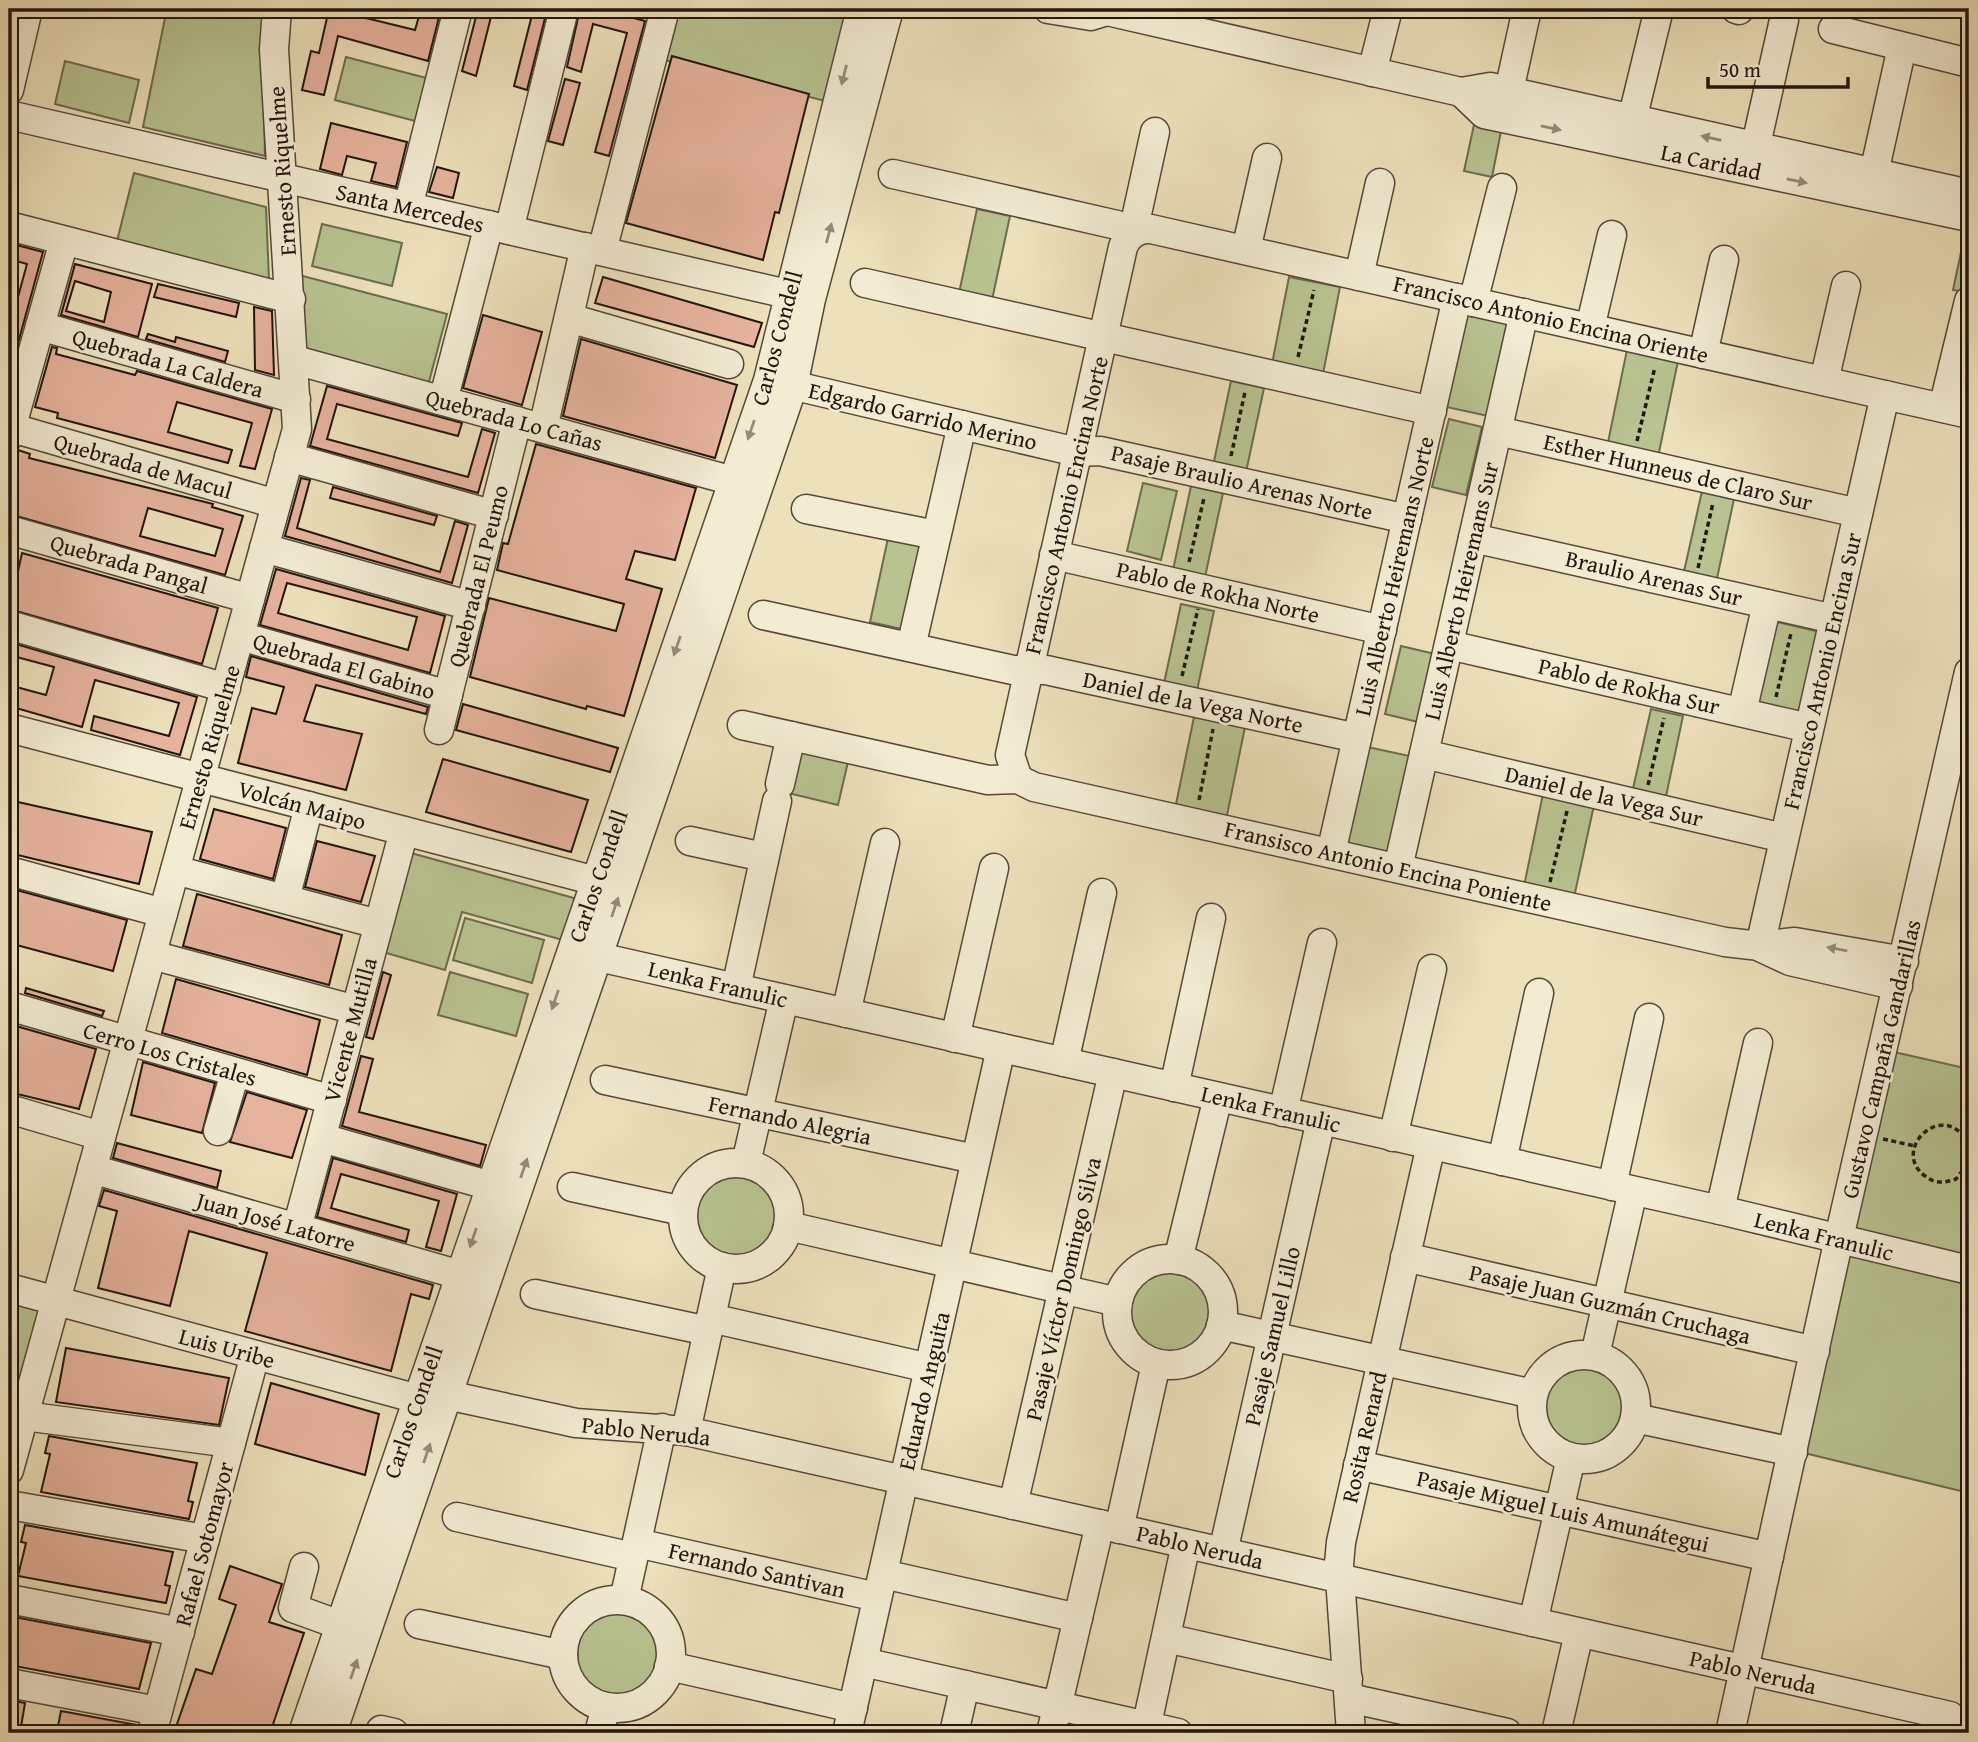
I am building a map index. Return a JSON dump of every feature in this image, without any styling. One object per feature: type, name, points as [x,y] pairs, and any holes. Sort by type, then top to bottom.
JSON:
[{"type":"street","points":[[9,90],[28,9]]},
{"type":"street","name":"Ernesto Riquelme","points":[[9,1470],[297,429],[295,360],[274,49],[277,9]]},
{"type":"street","points":[[408,207],[458,9]]},
{"type":"street","points":[[443,401],[499,228],[564,9]]},
{"type":"street","name":"Carlos Condell","points":[[332,1733],[447,1395],[585,954],[781,383],[861,9]]},
{"type":"street","name":"Carlos Condell","points":[[801,297],[889,9]]},
{"type":"street","name":"La Caridad","points":[[1048,9],[1091,16],[1107,10],[1461,92],[1497,103],[1752,160],[1969,217]]},
{"type":"street","points":[[1373,72],[1388,9]]},
{"type":"street","points":[[1497,103],[1509,9]]},
{"type":"street","points":[[1497,103],[1527,9]]},
{"type":"street","points":[[1632,120],[1659,9]]},
{"type":"street","name":"Quebrada El Peumo","points":[[439,730],[494,515],[594,249],[656,11]]},
{"type":"street","points":[[1752,160],[1784,20]]},
{"type":"street","points":[[1833,29],[1969,63]]},
{"type":"street","points":[[1874,173],[1902,47]]},
{"type":"street","name":"Santa Mercedes","points":[[9,115],[801,297]]},
{"type":"street","name":"La Caridad","points":[[1598,125],[1632,120],[1752,160],[1874,173],[1969,194]]},
{"type":"street","name":"Francisco Antonio Encina Norte","points":[[1018,779],[1010,755],[1123,247],[1133,232],[1155,132]]},
{"type":"street","points":[[1246,250],[1266,158]]},
{"type":"street","name":"Francisco Antonio Encina Oriente","points":[[893,174],[1117,225],[1133,232],[1151,229],[1956,411]]},
{"type":"street","points":[[1359,276],[1380,183]]},
{"type":"street","name":"Luis Alberto Heiremans Norte","points":[[1331,853],[1432,411],[1502,188]]},
{"type":"street","points":[[9,226],[291,299]]},
{"type":"street","points":[[1590,328],[1612,235]]},
{"type":"street","points":[[10,430],[64,241]]},
{"type":"street","points":[[1703,354],[1724,260]]},
{"type":"street","points":[[865,283],[1432,411]]},
{"type":"street","points":[[1824,381],[1846,286]]},
{"type":"street","points":[[1956,411],[1969,301]]},
{"type":"street","name":"Luis Alberto Heiremans Sur","points":[[1398,868],[1524,313]]},
{"type":"street","points":[[569,318],[729,364]]},
{"type":"street","name":"Quebrada La Caldera","points":[[40,326],[296,400]]},
{"type":"street","name":"Quebrada Lo Cañas","points":[[295,360],[733,481]]},
{"type":"street","name":"Carlos Condell","points":[[303,1733],[491,1186],[585,954],[596,881],[733,481],[781,383]]},
{"type":"street","name":"Edgardo Garrido Merino","points":[[781,383],[1077,452]]},
{"type":"street","name":"Francisco Antonio Encina Sur","points":[[1760,946],[1885,395]]},
{"type":"street","points":[[911,647],[961,425]]},
{"type":"street","name":"Quebrada de Macul","points":[[10,430],[276,504]]},
{"type":"street","name":"Esther Hunneus de Claro Sur","points":[[1498,431],[1858,513]]},
{"type":"street","name":"Pasaje Braulio Arenas Norte","points":[[1077,452],[1100,451],[1407,519]]},
{"type":"street","points":[[289,457],[494,515]]},
{"type":"street","points":[[806,509],[936,535]]},
{"type":"street","name":"Quebrada Pangal","points":[[9,530],[250,599]]},
{"type":"street","name":"Braulio Arenas Sur","points":[[1474,538],[1834,619]]},
{"type":"street","points":[[264,548],[471,606]]},
{"type":"street","name":"Pablo de Rokha Norte","points":[[1054,555],[1382,629]]},
{"type":"street","points":[[1742,712],[1767,604]]},
{"type":"street","name":"Daniel de la Vega Norte","points":[[763,615],[1013,670],[1046,670],[1357,738]]},
{"type":"street","points":[[9,625],[226,688]]},
{"type":"street","name":"Quebrada El Gabino","points":[[240,636],[448,695]]},
{"type":"street","name":"Pablo de Rokha Sur","points":[[1449,645],[1809,728]]},
{"type":"street","name":"Gustavo Campaña Gandarillas","points":[[1730,1733],[1838,1241],[1969,671]]},
{"type":"street","name":"Fransisco Antonio Encina Poniente","points":[[742,725],[988,780],[1018,779],[1034,787],[1725,942],[1760,946],[1790,961],[1901,974]]},
{"type":"street","name":"Volcán Maipo","points":[[9,728],[596,881]]},
{"type":"street","points":[[736,988],[791,736]]},
{"type":"street","name":"Daniel de la Vega Sur","points":[[1424,754],[1784,838]]},
{"type":"street","points":[[285,899],[309,806]]},
{"type":"street","name":"Vicente Mutilla","points":[[298,1228],[404,831]]},
{"type":"street","points":[[690,841],[764,857]]},
{"type":"street","points":[[846,1013],[885,843]]},
{"type":"street","points":[[955,1038],[994,868]]},
{"type":"street","points":[[175,870],[378,924]]},
{"type":"street","points":[[9,871],[163,913]]},
{"type":"street","points":[[1064,1062],[1102,893]]},
{"type":"street","points":[[1174,1087],[1211,918]]},
{"type":"street","points":[[1283,1112],[1321,943]]},
{"type":"street","name":"Lenka Franulic","points":[[585,954],[1720,1210],[1838,1241],[1969,1270]]},
{"type":"street","points":[[152,955],[356,1010]]},
{"type":"street","points":[[1393,1137],[1432,968]]},
{"type":"street","points":[[1502,1161],[1539,993]]},
{"type":"street","points":[[746,1163],[783,999]]},
{"type":"street","name":"Cerro Los Cristales","points":[[9,1006],[332,1100]]},
{"type":"street","points":[[1595,1355],[1607,1302],[1649,1018]]},
{"type":"street","points":[[1720,1210],[1758,1043]]},
{"type":"street","name":"Eduardo Anguita","points":[[850,1720],[1001,1048]]},
{"type":"street","points":[[218,1131],[235,1073]]},
{"type":"street","name":"Pasaje Víctor Domingo Silva","points":[[1013,1505],[1113,1073]]},
{"type":"street","name":"Fernando Alegria","points":[[605,1080],[975,1159]]},
{"type":"street","points":[[1178,1260],[1218,1097]]},
{"type":"street","points":[[9,1109],[102,1136]]},
{"type":"street","name":"Pasaje Samuel Lillo","points":[[1223,1552],[1321,1120]]},
{"type":"street","points":[[322,1138],[491,1186]]},
{"type":"street","name":"Rosita Renard","points":[[1351,1733],[1340,1579],[1340,1542],[1431,1145]]},
{"type":"street","points":[[746,1163],[768,1173],[776,1181],[787,1202],[788,1226],[784,1238],[769,1257],[747,1268],[722,1267],[704,1258],[690,1242],[683,1211],[691,1187],[709,1170],[721,1164],[746,1163]]},
{"type":"street","name":"Juan José Latorre","points":[[92,1168],[460,1275]]},
{"type":"street","points":[[572,1187],[683,1211]]},
{"type":"street","points":[[788,1226],[1118,1301]]},
{"type":"street","name":"Pasaje Juan Guzmán Cruchaga","points":[[1405,1257],[1815,1351]]},
{"type":"street","points":[[1165,1259],[1178,1260],[1201,1269],[1217,1289],[1223,1313],[1221,1325],[1202,1355],[1180,1365],[1156,1364],[1133,1351],[1125,1340],[1119,1328],[1118,1301],[1130,1278],[1140,1269],[1165,1259]]},
{"type":"street","points":[[624,1600],[635,1550],[709,1325],[722,1267]]},
{"type":"street","name":"Luis Uribe","points":[[9,1288],[418,1399],[447,1395]]},
{"type":"street","points":[[535,1294],[929,1368]]},
{"type":"street","points":[[1221,1325],[1533,1395]]},
{"type":"street","name":"Rafael Sotomayor","points":[[155,1722],[255,1355]]},
{"type":"street","points":[[1595,1355],[1613,1363],[1628,1378],[1636,1397],[1635,1418],[1627,1437],[1612,1452],[1592,1459],[1571,1458],[1560,1454],[1542,1439],[1533,1418],[1533,1395],[1540,1378],[1552,1365],[1568,1356],[1595,1355]]},
{"type":"street","points":[[1051,1733],[1078,1618],[1109,1526],[1156,1364]]},
{"type":"street","name":"Pablo Neruda","points":[[447,1395],[576,1423],[674,1430],[1950,1716]]},
{"type":"street","points":[[24,1416],[231,1443]]},
{"type":"street","points":[[1635,1418],[1793,1452]]},
{"type":"street","points":[[1533,1622],[1571,1458]]},
{"type":"street","name":"Pasaje Miguel Luis Amunátegui","points":[[1358,1465],[1769,1557]]},
{"type":"street","points":[[9,1505],[205,1539]]},
{"type":"street","name":"Fernando Santivan","points":[[457,1517],[635,1550],[1078,1618]]},
{"type":"street","points":[[1145,1730],[1186,1544]]},
{"type":"street","points":[[304,1567],[293,1608],[340,1625]]},
{"type":"street","points":[[9,1599],[180,1632]]},
{"type":"street","points":[[624,1600],[645,1608],[662,1623],[670,1644],[670,1667],[661,1686],[646,1700],[603,1720],[572,1684],[563,1655],[567,1632],[581,1613],[601,1602],[624,1600]]},
{"type":"street","points":[[419,1624],[563,1655]]},
{"type":"street","points":[[1556,1733],[1578,1633]]},
{"type":"street","points":[[1166,1638],[1507,1733]]},
{"type":"street","points":[[863,1662],[1058,1706],[1145,1730],[1178,1733]]},
{"type":"street","points":[[670,1667],[850,1720]]},
{"type":"street","points":[[9,1683],[155,1722]]},
{"type":"street","points":[[954,1733],[965,1685]]},
{"type":"path","points":[[1292,380],[1320,267]]},
{"type":"path","points":[[1632,461],[1660,344]]},
{"type":"path","points":[[1176,699],[1193,587],[1217,477],[1250,370]]},
{"type":"path","points":[[1694,587],[1717,481]]},
{"type":"path","points":[[1770,719],[1796,611]]},
{"type":"path","points":[[1644,806],[1669,695]]},
{"type":"path","points":[[1194,822],[1218,708]]},
{"type":"path","points":[[1546,902],[1572,789]]},
{"type":"path","points":[[1969,1145],[1959,1130],[1942,1125],[1925,1131],[1915,1146],[1916,1164],[1920,1172],[1937,1182],[1956,1179],[1969,1164]]},
{"type":"path","points":[[1878,1138],[1915,1146]]},
{"type":"green space","points":[[125,9],[234,9],[262,14],[265,156],[143,127],[165,18]]},
{"type":"green space","points":[[674,9],[857,9],[833,103],[661,59]]},
{"type":"green space","points":[[346,57],[430,79],[419,122],[335,100]]},
{"type":"green space","points":[[65,61],[139,80],[129,123],[55,104]]},
{"type":"green space","points":[[1475,120],[1502,126],[1492,177],[1464,171]]},
{"type":"green space","points":[[134,173],[266,207],[269,281],[117,241]]},
{"type":"green space","points":[[977,209],[1010,216],[992,300],[959,293]]},
{"type":"green space","points":[[322,224],[402,243],[392,286],[312,266]]},
{"type":"green space","points":[[1967,224],[1969,225],[1969,293],[1953,290]]},
{"type":"green space","points":[[299,275],[447,314],[427,389],[305,357]]},
{"type":"green space","points":[[1289,277],[1340,287],[1322,379],[1271,369]]},
{"type":"green space","points":[[1460,314],[1511,324],[1493,417],[1442,406]]},
{"type":"green space","points":[[1627,350],[1678,361],[1658,457],[1607,447]]},
{"type":"green space","points":[[1231,381],[1264,388],[1246,472],[1213,466]]},
{"type":"green space","points":[[1449,419],[1482,427],[1466,495],[1432,487]]},
{"type":"green space","points":[[1143,483],[1177,491],[1161,560],[1127,551]]},
{"type":"green space","points":[[1191,486],[1223,493],[1205,577],[1173,570]]},
{"type":"green space","points":[[1702,491],[1734,499],[1716,583],[1683,576]]},
{"type":"green space","points":[[888,538],[921,545],[902,629],[870,622]]},
{"type":"green space","points":[[1181,604],[1214,611],[1196,695],[1163,688]]},
{"type":"green space","points":[[1777,622],[1820,632],[1802,714],[1758,705]]},
{"type":"green space","points":[[1401,646],[1435,654],[1418,722],[1385,714]]},
{"type":"green space","points":[[1651,709],[1683,716],[1665,801],[1632,793]]},
{"type":"green space","points":[[1194,717],[1245,727],[1226,820],[1175,809]]},
{"type":"green space","points":[[797,741],[850,753],[838,805],[784,792]]},
{"type":"green space","points":[[1363,746],[1414,757],[1394,853],[1343,843]]},
{"type":"green space","points":[[1543,794],[1594,805],[1573,902],[1523,891]]},
{"type":"green space","points":[[411,853],[581,900],[570,942],[462,912],[445,970],[383,952]]},
{"type":"green space","points":[[465,918],[544,940],[532,983],[453,960]]},
{"type":"green space","points":[[450,972],[528,994],[516,1036],[438,1015]]},
{"type":"green space","points":[[1894,1052],[1969,1069],[1969,1493],[1800,1452]]},
{"type":"green space","points":[[737,1172],[754,1176],[768,1185],[777,1199],[781,1216],[777,1233],[768,1247],[754,1256],[737,1260],[720,1256],[706,1247],[697,1233],[693,1216],[697,1199],[706,1185],[720,1176]]},
{"type":"green space","points":[[1172,1269],[1189,1272],[1203,1282],[1213,1296],[1216,1313],[1213,1330],[1203,1344],[1189,1354],[1172,1357],[1155,1354],[1141,1344],[1131,1330],[1128,1313],[1131,1296],[1141,1282],[1155,1272]]},
{"type":"green space","points":[[9,1294],[48,1305],[18,1411],[9,1409]]},
{"type":"green space","points":[[1583,1362],[1600,1365],[1614,1375],[1624,1389],[1627,1406],[1624,1423],[1614,1437],[1600,1447],[1583,1450],[1566,1447],[1552,1437],[1542,1423],[1539,1406],[1542,1389],[1552,1375],[1566,1365]]},
{"type":"green space","points":[[617,1610],[634,1614],[648,1623],[657,1637],[661,1654],[657,1671],[648,1685],[634,1694],[617,1698],[600,1694],[586,1685],[577,1671],[573,1654],[577,1637],[586,1623],[600,1614]]},
{"type":"building","points":[[329,9],[415,30],[421,9],[441,9],[428,61],[338,36],[324,95],[302,90],[311,51],[319,53]]},
{"type":"building","points":[[478,9],[493,9],[476,76],[462,71]]},
{"type":"building","points":[[580,9],[600,9],[645,21],[609,156],[595,152],[627,33],[593,24],[581,72],[567,67]]},
{"type":"building","points":[[533,11],[546,14],[527,90],[514,86]]},
{"type":"building","points":[[672,56],[809,94],[779,213],[775,212],[763,260],[626,223]]},
{"type":"building","points":[[565,79],[580,83],[563,145],[548,141]]},
{"type":"building","points":[[331,123],[407,142],[396,187],[371,181],[376,163],[347,156],[342,175],[320,169]]},
{"type":"building","points":[[437,167],[459,173],[453,198],[429,192]]},
{"type":"building","points":[[9,243],[43,252],[9,376],[9,330],[27,264],[9,259]]},
{"type":"building","points":[[75,264],[152,284],[138,337],[61,315]],"holes":[[[75,281],[111,292],[104,322],[66,311]]]},
{"type":"building","points":[[603,277],[762,323],[754,347],[595,303]]},
{"type":"building","points":[[158,284],[239,303],[236,317],[154,297]]},
{"type":"building","points":[[254,307],[272,311],[274,375],[255,370]]},
{"type":"building","points":[[483,315],[542,332],[522,405],[463,388]]},
{"type":"building","points":[[148,334],[175,342],[176,337],[228,351],[225,362],[146,339]]},
{"type":"building","points":[[581,339],[737,385],[715,458],[563,416]]},
{"type":"building","points":[[52,347],[57,348],[56,354],[135,375],[137,371],[272,409],[255,469],[240,466],[252,423],[177,402],[168,432],[232,450],[228,463],[57,418],[58,413],[35,407]]},
{"type":"building","points":[[327,386],[462,423],[458,436],[337,404],[327,439],[468,477],[482,429],[495,433],[478,493],[310,446]]},
{"type":"building","points":[[536,444],[696,488],[675,560],[635,551],[626,579],[662,589],[624,716],[587,706],[586,709],[470,677],[489,598],[616,631],[624,604],[497,570],[503,543],[508,544]]},
{"type":"building","points":[[18,450],[30,454],[29,458],[213,504],[212,507],[243,516],[225,575],[9,514],[9,474]],"holes":[[[148,508],[223,529],[215,556],[140,536]]]},
{"type":"building","points":[[301,478],[310,480],[297,528],[440,572],[455,521],[468,525],[452,583],[285,536]]},
{"type":"building","points":[[333,487],[437,516],[434,525],[330,498]]},
{"type":"building","points":[[22,553],[218,608],[202,664],[9,609],[9,592],[13,594]]},
{"type":"building","points":[[276,569],[445,616],[430,673],[260,625]],"holes":[[[287,583],[417,617],[408,650],[278,613]]]},
{"type":"building","points":[[9,642],[197,697],[180,755],[91,730],[94,716],[169,736],[179,703],[95,680],[82,727],[9,706],[9,685],[46,695],[54,667],[9,655]]},
{"type":"building","points":[[251,656],[428,707],[426,714],[316,685],[304,721],[362,734],[346,790],[238,763],[252,708],[276,714],[284,687],[246,677]]},
{"type":"building","points":[[463,704],[618,748],[610,772],[456,730]]},
{"type":"building","points":[[443,759],[588,800],[571,852],[426,812]]},
{"type":"building","points":[[9,800],[152,832],[139,884],[9,853]]},
{"type":"building","points":[[214,809],[286,828],[273,879],[200,859]]},
{"type":"building","points":[[317,841],[375,856],[361,902],[305,887]]},
{"type":"building","points":[[9,888],[127,920],[113,971],[9,943]]},
{"type":"building","points":[[197,894],[342,935],[329,985],[183,946]]},
{"type":"building","points":[[383,972],[391,975],[373,1039],[366,1037]]},
{"type":"building","points":[[176,979],[320,1020],[307,1075],[162,1033]]},
{"type":"building","points":[[26,988],[104,1011],[102,1016],[25,993]]},
{"type":"building","points":[[9,1024],[96,1049],[79,1109],[9,1092]]},
{"type":"building","points":[[361,1056],[373,1059],[359,1112],[486,1145],[480,1166],[342,1126]]},
{"type":"building","points":[[143,1062],[215,1083],[202,1133],[131,1115]]},
{"type":"building","points":[[247,1092],[307,1110],[292,1158],[230,1142]]},
{"type":"building","points":[[117,1143],[221,1171],[217,1188],[113,1158]]},
{"type":"building","points":[[333,1158],[457,1194],[441,1251],[426,1247],[439,1201],[341,1174],[331,1208],[409,1230],[406,1242],[317,1217]]},
{"type":"building","points":[[104,1190],[433,1285],[429,1299],[411,1294],[391,1371],[245,1331],[267,1253],[189,1231],[170,1306],[98,1288],[117,1211],[99,1206]]},
{"type":"building","points":[[66,1348],[229,1378],[219,1425],[56,1402]]},
{"type":"building","points":[[271,1383],[379,1414],[365,1475],[255,1444]]},
{"type":"building","points":[[49,1436],[197,1463],[188,1501],[193,1502],[189,1519],[41,1492],[50,1454],[45,1453]]},
{"type":"building","points":[[25,1525],[173,1552],[165,1585],[170,1586],[166,1603],[18,1576],[26,1543],[21,1542]]},
{"type":"building","points":[[230,1566],[282,1584],[269,1622],[304,1633],[270,1733],[174,1733],[196,1669],[212,1674],[236,1605],[219,1599]]},
{"type":"building","points":[[9,1616],[151,1643],[139,1689],[9,1665]]},
{"type":"building","points":[[9,1700],[25,1703],[20,1733],[9,1733]]},
{"type":"building","points":[[61,1711],[137,1725],[136,1733],[57,1731]]}]
